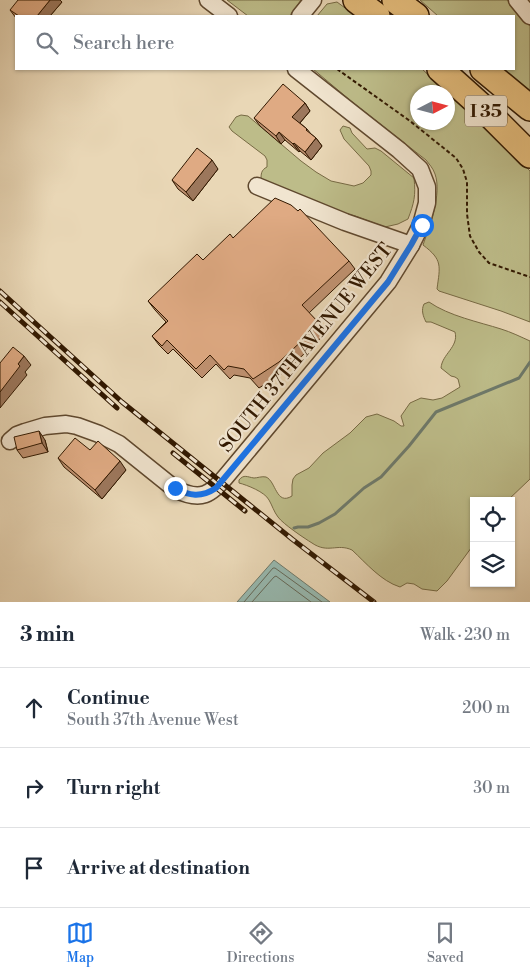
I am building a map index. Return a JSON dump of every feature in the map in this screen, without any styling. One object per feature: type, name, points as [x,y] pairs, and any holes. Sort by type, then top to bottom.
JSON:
[{"type":"highway","points":[[356,0],[376,15]]},
{"type":"highway","points":[[396,0],[415,15]]},
{"type":"highway","points":[[408,0],[422,15]]},
{"type":"highway","name":"I 35","points":[[441,70],[479,104],[530,155]]},
{"type":"highway","name":"I 35","points":[[484,70],[530,108]]},
{"type":"street","points":[[208,0],[228,15]]},
{"type":"street","points":[[301,15],[313,0]]},
{"type":"street","points":[[517,0],[530,16]]},
{"type":"street","name":"SOUTH 37TH AVENUE WEST","points":[[10,441],[25,432],[45,426],[66,424],[77,426],[119,444],[185,494],[207,494],[216,488],[228,474],[388,282],[422,225],[427,203],[427,187],[420,169],[399,150],[297,70]]},
{"type":"street","points":[[257,186],[345,222],[411,245]]},
{"type":"path","points":[[338,70],[456,158],[463,169],[467,182],[467,214],[470,236],[479,252],[489,263],[530,277]]},
{"type":"shaded area","points":[[227,0],[301,0],[291,15],[247,15]]},
{"type":"shaded area","points":[[420,0],[507,0],[530,26],[530,91],[504,70],[515,70],[515,15],[437,15]]},
{"type":"shaded area","points":[[337,2],[355,15],[318,15],[327,4]]},
{"type":"shaded area","points":[[314,70],[423,70],[439,85],[410,85],[410,130],[455,130],[455,99],[530,171],[530,322],[437,289],[439,264],[434,255],[423,245],[432,219],[437,191],[437,182],[431,166]]},
{"type":"shaded area","points":[[241,115],[248,116],[316,172],[331,181],[354,186],[363,183],[371,175],[371,171],[369,166],[344,139],[340,130],[343,126],[350,128],[352,133],[367,149],[375,148],[381,151],[414,178],[414,199],[408,219],[385,227],[355,216],[313,205],[261,180],[262,172],[267,167],[265,156],[229,127],[236,117]]},
{"type":"shaded area","points":[[429,302],[455,315],[505,330],[530,341],[530,479],[511,497],[470,497],[470,549],[447,581],[437,591],[422,589],[414,584],[407,583],[400,587],[386,581],[352,550],[318,546],[281,520],[264,494],[239,483],[239,480],[244,476],[254,478],[266,477],[283,498],[292,496],[293,479],[296,475],[309,468],[323,453],[350,433],[366,417],[377,414],[404,426],[401,416],[410,403],[421,398],[433,400],[442,398],[460,387],[458,379],[441,368],[444,359],[455,342],[455,332],[431,322],[426,322],[423,315],[424,304]]},
{"type":"water","points":[[274,560],[330,602],[237,602]]},
{"type":"building","points":[[18,0],[50,0],[38,15],[18,15],[10,10]]},
{"type":"building","points":[[283,84],[305,103],[292,117],[316,138],[305,152],[279,132],[276,136],[254,118]]},
{"type":"building","points":[[197,148],[212,160],[186,192],[172,180]]},
{"type":"building","points":[[275,198],[291,205],[298,211],[300,209],[349,261],[302,305],[320,324],[279,362],[253,379],[244,369],[228,366],[224,370],[210,355],[196,369],[167,340],[162,346],[152,336],[168,321],[148,301],[197,254],[203,260],[230,234],[233,238]]},
{"type":"building","points":[[13,347],[24,356],[18,364],[20,366],[0,392],[0,363]]},
{"type":"building","points":[[39,431],[42,443],[17,450],[14,437]]},
{"type":"building","points":[[75,438],[90,450],[98,441],[120,461],[95,490],[58,458]]},
{"type":"waterway","points":[[294,528],[308,527],[335,514],[364,488],[381,477],[436,412],[519,378],[530,362]]},
{"type":"railway","points":[[0,291],[122,402],[292,539],[374,602]]},
{"type":"railway","points":[[0,302],[117,408]]},
{"type":"railway","points":[[173,453],[245,511]]},
{"type":"route","points":[[175,488],[185,494],[196,495],[207,494],[216,488],[388,282],[422,225]]}]
